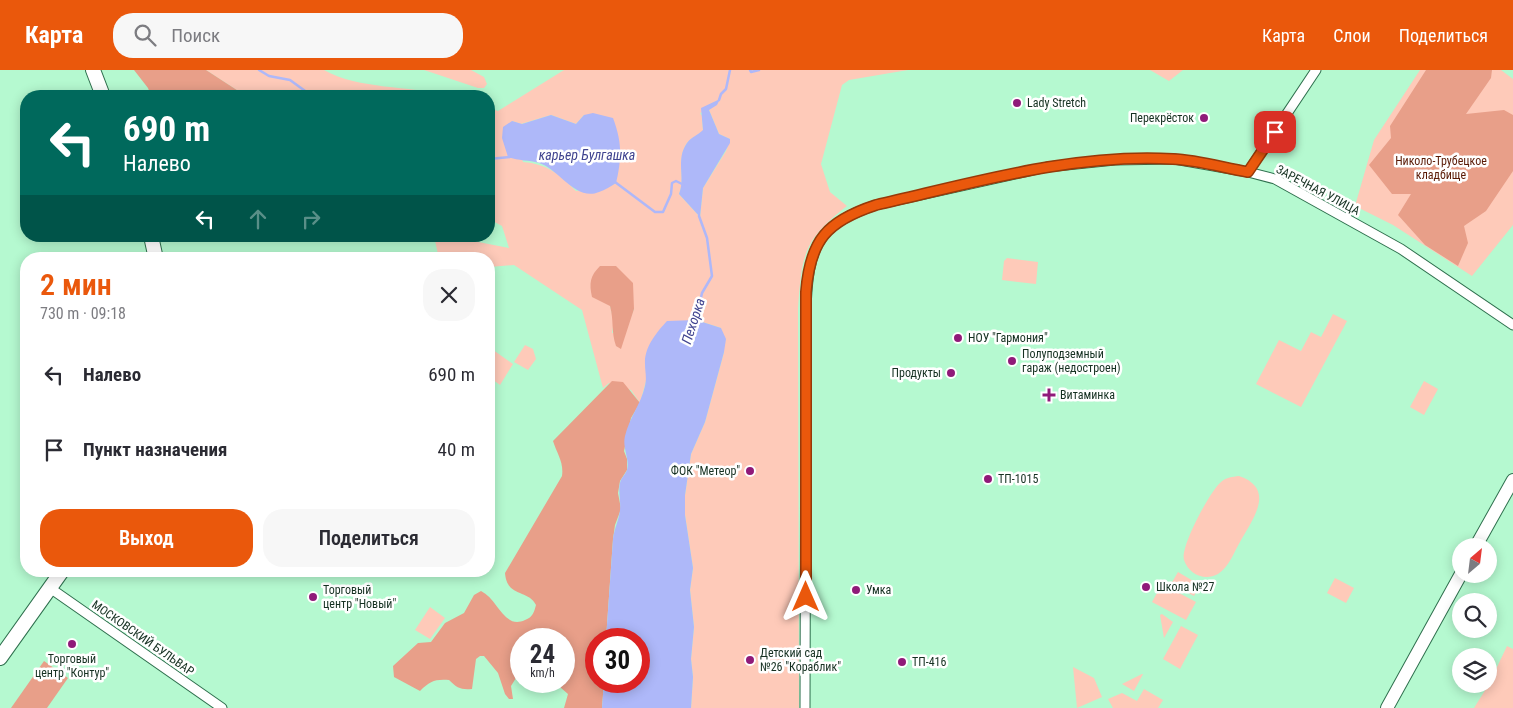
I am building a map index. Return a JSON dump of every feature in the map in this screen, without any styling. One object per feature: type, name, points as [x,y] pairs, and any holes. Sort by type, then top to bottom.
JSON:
[{"type":"main road","points":[[93,70],[101,90]]},
{"type":"main road","points":[[1480,538],[1513,480]]},
{"type":"main road","points":[[0,658],[58,577]]},
{"type":"main road","points":[[1388,708],[1456,583]]},
{"type":"street","points":[[1248,172],[1316,70]]},
{"type":"street","name":"ЗАРЕЧНАЯ УЛИЦА","points":[[806,708],[806,292],[815,248],[829,229],[850,214],[876,205],[1047,167],[1115,160],[1174,159],[1248,172],[1275,179],[1401,249],[1513,325]]},
{"type":"street","name":"МОСКОВСКИЙ БУЛЬВАР","points":[[50,588],[222,708]]},
{"type":"green space","points":[[134,70],[206,70],[237,90],[149,90]]},
{"type":"green space","points":[[206,70],[324,70],[353,81],[411,90],[237,90]]},
{"type":"green space","points":[[424,70],[471,70],[484,77],[487,84],[484,88],[478,88]]},
{"type":"green space","points":[[564,70],[908,70],[849,80],[842,85],[821,164],[830,192],[847,206],[832,218],[813,239],[801,274],[798,308],[799,708],[691,708],[693,677],[691,659],[694,627],[690,590],[693,568],[685,515],[685,495],[691,454],[705,422],[724,352],[721,328],[696,320],[645,364],[648,374],[640,403],[631,390],[609,383],[603,388],[582,310],[514,265],[495,267],[495,252],[437,252],[435,242],[478,242],[509,248],[502,226],[495,222],[495,110],[498,111]],"holes":[[[709,110],[719,134],[730,139],[726,151],[703,188],[700,217],[679,194],[682,181],[681,162],[687,143],[703,131],[700,113]],[[551,115],[576,124],[584,115],[616,183],[610,186],[576,191],[553,171],[539,165],[523,162],[512,121],[521,124]],[[610,306],[634,309],[625,331],[612,333],[614,321]]]},
{"type":"green space","points":[[1150,70],[1183,70],[1169,81]]},
{"type":"green space","name":"Николо-Трубецкое кладбище","points":[[1420,70],[1501,70],[1513,79],[1513,225],[1472,276],[1393,225],[1355,206],[1374,140]]},
{"type":"green space","name":"Николо-Трубецкое кладбище","points":[[1426,70],[1492,70],[1491,78],[1466,114],[1504,110],[1513,115],[1513,171],[1486,211],[1464,226],[1468,243],[1458,266],[1425,245],[1398,215],[1411,194],[1392,194],[1369,165],[1391,138],[1390,126]]},
{"type":"green space","points":[[1007,258],[1038,262],[1036,284],[1002,280],[1004,261]]},
{"type":"green space","points":[[600,266],[616,266],[633,283],[634,309],[621,349],[616,346],[614,341],[610,306],[592,297],[591,280]]},
{"type":"green space","points":[[1333,314],[1347,321],[1301,407],[1256,384],[1279,340],[1301,351],[1311,332],[1321,337]]},
{"type":"green space","points":[[525,345],[533,349],[536,359],[528,370],[514,362]]},
{"type":"green space","points":[[495,351],[513,364],[500,385],[495,381]]},
{"type":"green space","points":[[612,381],[623,382],[640,403],[631,418],[624,451],[627,459],[627,470],[620,481],[618,493],[621,509],[615,525],[613,539],[607,628],[585,628],[585,693],[603,693],[602,708],[564,708],[567,693],[575,693],[575,628],[510,628],[510,693],[512,693],[513,699],[509,699],[505,694],[498,673],[484,656],[476,659],[472,689],[462,689],[449,680],[440,680],[433,681],[420,691],[394,677],[393,666],[418,643],[431,642],[445,623],[464,613],[474,595],[481,591],[512,621],[518,622],[528,619],[534,612],[536,605],[528,597],[510,586],[505,573],[562,476],[561,462],[553,441]]},
{"type":"green space","points":[[1424,381],[1438,389],[1424,415],[1410,407]]},
{"type":"green space","points":[[1239,476],[1250,482],[1257,489],[1259,497],[1255,515],[1231,559],[1222,571],[1213,576],[1203,577],[1190,570],[1184,560],[1184,553],[1191,532],[1203,507],[1216,487],[1225,479]]},
{"type":"green space","points":[[1178,572],[1200,585],[1194,596],[1171,584]]},
{"type":"green space","points":[[1335,578],[1354,588],[1346,603],[1327,593]]},
{"type":"green space","points":[[1162,584],[1196,602],[1186,620],[1152,602]]},
{"type":"green space","points":[[430,607],[445,618],[430,639],[415,630]]},
{"type":"green space","points":[[1162,614],[1173,622],[1164,638],[1160,615]]},
{"type":"green space","points":[[1181,626],[1198,635],[1180,669],[1163,659]]},
{"type":"green space","points":[[1507,646],[1513,649],[1513,708],[1474,708],[1483,693],[1497,693],[1497,667]]},
{"type":"green space","points":[[44,661],[68,678],[47,708],[11,708]]},
{"type":"green space","points":[[1073,667],[1094,678],[1102,697],[1077,708]]},
{"type":"green space","points":[[1142,674],[1134,691],[1122,684]]},
{"type":"green space","points":[[1144,689],[1163,700],[1158,708],[1113,708],[1108,699],[1122,693],[1137,701]]},
{"type":"water","points":[[720,99],[717,105],[709,110],[719,134],[730,139],[730,143],[703,188],[700,217],[679,194],[682,181],[681,162],[683,149],[688,141],[703,130],[701,108]]},
{"type":"water","name":"карьер Булгашка","points":[[593,113],[613,118],[618,135],[620,158],[616,183],[606,189],[591,194],[583,193],[568,184],[546,166],[508,157],[502,138],[503,127],[512,121],[522,124],[551,115],[576,124],[584,115]]},
{"type":"water","points":[[696,320],[721,328],[726,339],[705,422],[691,454],[685,495],[685,515],[693,568],[690,590],[694,627],[691,659],[693,677],[691,708],[602,708],[603,693],[650,693],[650,628],[607,628],[613,539],[620,510],[619,486],[628,466],[624,440],[629,423],[645,386],[645,358],[649,346],[667,321]]},
{"type":"waterway","name":"Пехорка","points":[[259,70],[269,76],[290,80],[304,90]]},
{"type":"waterway","points":[[719,100],[721,94],[726,89],[730,70]]},
{"type":"waterway","points":[[750,70],[751,72],[759,70]]},
{"type":"waterway","name":"Пехорка","points":[[495,158],[510,157]]},
{"type":"waterway","name":"Пехорка","points":[[615,182],[655,212],[663,212],[671,194],[672,183],[676,181],[684,185]]},
{"type":"waterway","name":"Пехорка","points":[[696,320],[702,293],[712,276],[707,238],[699,216]]},
{"type":"place","name":"Lady Stretch","points":[[1017,103]]},
{"type":"place","name":"Перекрёсток","points":[[1204,118]]},
{"type":"place","name":"НОУ \"Гармония\"","points":[[958,338]]},
{"type":"place","name":"Полуподземный гараж (недостроен)","points":[[1012,361]]},
{"type":"place","name":"Продукты","points":[[951,373]]},
{"type":"place","name":"Витаминка","points":[[1049,395]]},
{"type":"place","name":"ФОК \"Метеор\"","points":[[750,471]]},
{"type":"place","name":"ТП-1015","points":[[988,479]]},
{"type":"place","name":"Школа №27","points":[[1146,587]]},
{"type":"place","name":"Умка","points":[[856,590]]},
{"type":"place","name":"Торговый центр \"Новый\"","points":[[313,597]]},
{"type":"place","name":"Торговый центр \"Контур\"","points":[[72,644]]},
{"type":"place","name":"Детский сад №26 \"Кораблик\"","points":[[750,660]]},
{"type":"place","name":"ТП-416","points":[[902,662]]},
{"type":"route","points":[[806,597],[806,292],[815,248],[829,229],[839,220],[850,214],[876,205],[1047,167],[1115,160],[1174,159],[1248,172],[1275,132]]}]
